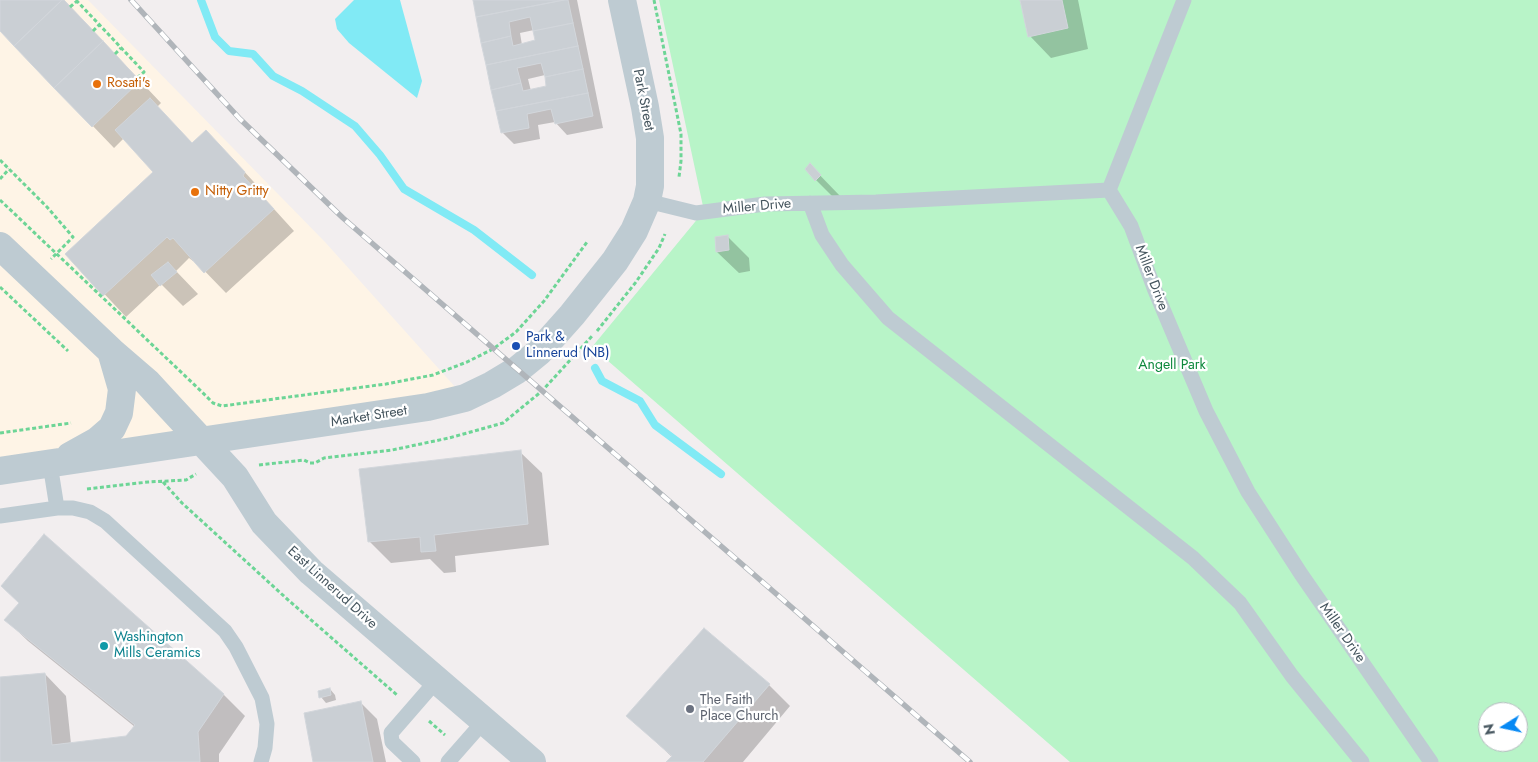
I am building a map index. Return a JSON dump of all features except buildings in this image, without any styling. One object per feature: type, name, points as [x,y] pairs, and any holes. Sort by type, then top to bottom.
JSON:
[{"type":"street","name":"Park Street","points":[[622,0],[650,138],[650,170],[647,201]]},
{"type":"street","name":"Market Street","points":[[0,471],[428,407],[465,398],[517,370],[539,352],[616,261],[634,231],[647,201]]},
{"type":"street","name":"East Linnerud Drive","points":[[0,246],[111,351],[147,382],[235,477],[264,522],[311,572],[532,762]]},
{"type":"street","points":[[53,463],[96,441],[112,428],[119,413],[122,389],[111,351]]},
{"type":"lane","points":[[1109,190],[1184,0]]},
{"type":"lane","name":"Miller Drive","points":[[647,201],[696,213],[765,204],[885,201],[1109,190],[1131,226],[1154,288],[1206,411],[1248,492],[1301,574],[1431,762]]},
{"type":"lane","points":[[810,203],[822,235],[842,265],[888,318],[1193,558],[1240,603],[1292,676],[1362,762]]},
{"type":"lane","points":[[53,463],[57,508]]},
{"type":"lane","points":[[0,516],[57,508],[73,508],[90,512],[104,521],[225,630],[236,646],[262,698],[267,724],[265,748],[261,762]]},
{"type":"lane","points":[[413,762],[392,742],[391,733],[414,709],[437,680]]},
{"type":"lane","points":[[448,762],[484,721]]},
{"type":"path","points":[[70,7],[76,0],[144,72],[137,78]]},
{"type":"path","points":[[654,0],[681,134],[679,179]]},
{"type":"path","points":[[93,31],[99,25]]},
{"type":"path","points":[[115,54],[120,48]]},
{"type":"path","points":[[0,160],[47,207],[73,237],[33,277]]},
{"type":"path","points":[[0,179],[9,169]]},
{"type":"path","points":[[0,200],[213,403],[222,406],[386,384],[433,375],[467,362],[493,349],[516,332],[544,301],[587,242]]},
{"type":"path","points":[[0,287],[71,353]]},
{"type":"path","points":[[0,433],[79,422]]},
{"type":"path","points":[[304,460],[315,463],[324,458],[340,456]]},
{"type":"path","points":[[194,474],[186,480],[162,482],[182,503],[286,598],[460,748]]},
{"type":"shaded area","points":[[0,0],[88,0],[325,242],[465,398],[0,471]]},
{"type":"green space","name":"Angell Park","points":[[659,0],[1538,0],[1538,762],[1070,762],[592,347],[704,211]]},
{"type":"water","points":[[354,0],[400,0],[422,81],[417,98],[349,43],[337,29],[335,19]]},
{"type":"waterway","points":[[201,0],[215,37],[229,51],[253,54],[273,76],[302,91],[355,126],[380,155],[404,189],[474,230],[532,275]]},
{"type":"waterway","points":[[595,368],[602,381],[640,401],[655,425],[721,474]]},
{"type":"railway","points":[[131,0],[240,119],[343,218],[970,762]]},
{"type":"place","name":"Rosati's","points":[[97,84]]},
{"type":"place","name":"Nitty Gritty","points":[[195,192]]},
{"type":"place","name":"Park & Linnerud (NB)","points":[[516,346]]},
{"type":"place","name":"Washington Mills Ceramics","points":[[104,646]]},
{"type":"place","name":"The Faith Place Church","points":[[690,709]]}]
